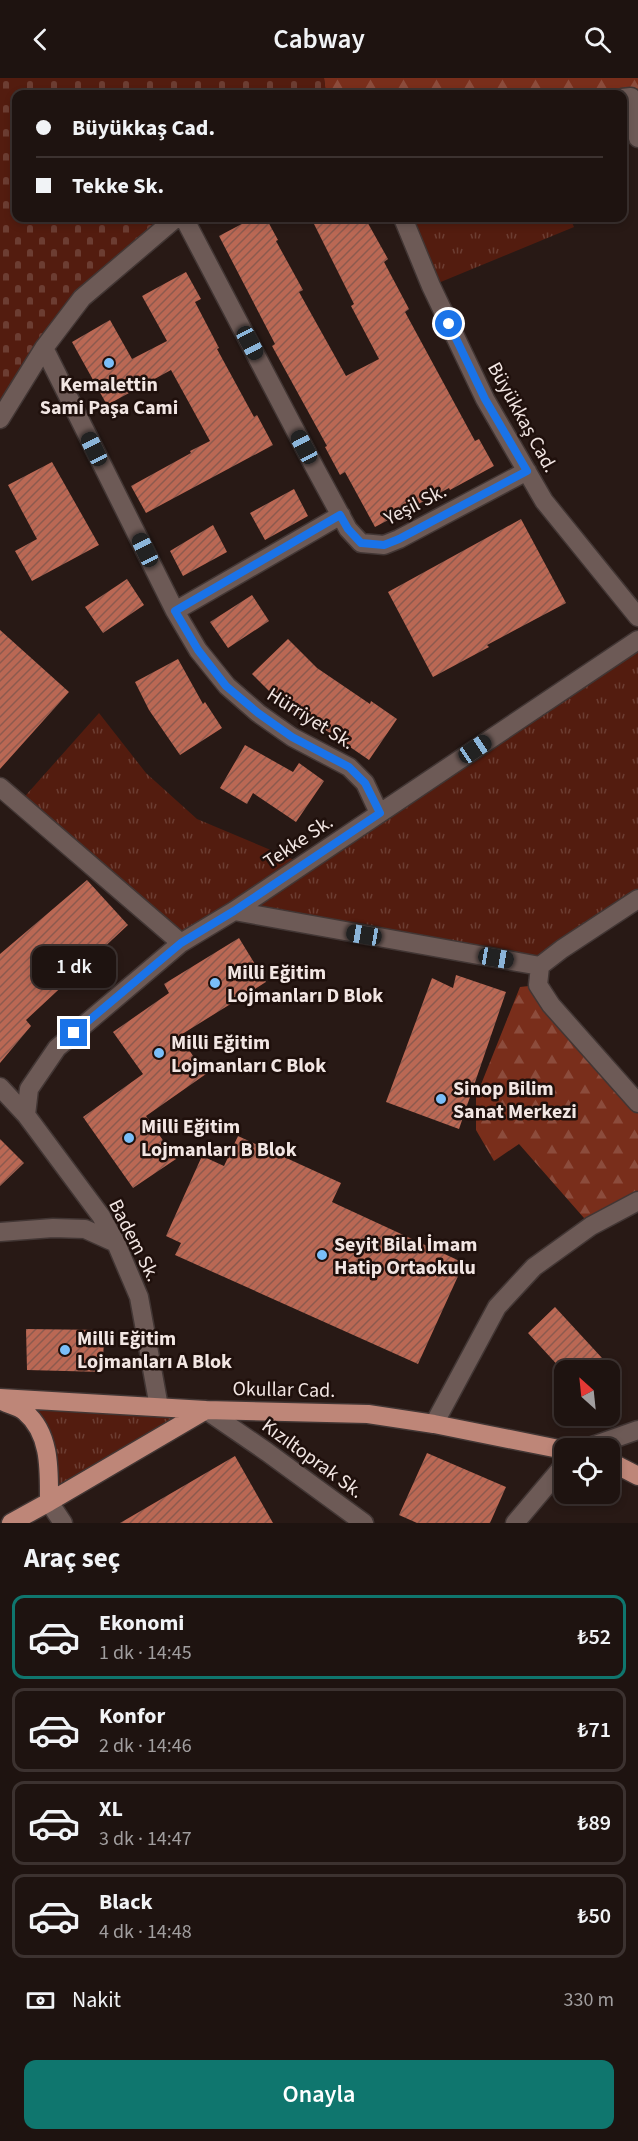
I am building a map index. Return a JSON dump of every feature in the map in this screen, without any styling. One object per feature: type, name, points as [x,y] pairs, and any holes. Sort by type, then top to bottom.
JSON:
[{"type":"main road","name":"Okullar Cad.","points":[[0,1399],[206,1410],[368,1414],[434,1424],[554,1448]]},
{"type":"main road","points":[[0,1399],[25,1411],[41,1431],[50,1463],[50,1502]]},
{"type":"main road","points":[[11,1523],[206,1410]]},
{"type":"main road","points":[[620,1467],[638,1476]]},
{"type":"street","points":[[627,97],[631,97],[638,138]]},
{"type":"street","points":[[0,419],[44,348],[82,298],[171,222]]},
{"type":"street","name":"Yeşil Sk.","points":[[186,222],[340,515],[348,529],[361,543],[384,545],[399,539],[527,471]]},
{"type":"street","name":"Büyükkaş Cad.","points":[[405,222],[431,286],[485,399],[544,501],[638,618]]},
{"type":"street","name":"Hürriyet Sk.","points":[[44,348],[175,611],[198,650],[226,686],[258,713],[292,737],[349,767],[365,783],[380,813]]},
{"type":"street","points":[[175,611],[340,515]]},
{"type":"street","name":"Tekke Sk.","points":[[26,1115],[29,1089],[57,1048],[181,943],[234,911],[638,640]]},
{"type":"street","points":[[0,787],[181,943]]},
{"type":"street","points":[[638,899],[540,966],[538,986],[551,1005],[638,1103]]},
{"type":"street","points":[[234,911],[540,966]]},
{"type":"street","name":"Badem Sk.","points":[[0,1087],[26,1115],[101,1216],[116,1243],[139,1297],[159,1407]]},
{"type":"street","points":[[434,1424],[497,1307],[534,1267],[591,1226],[638,1201]]},
{"type":"street","points":[[0,1232],[53,1228],[85,1229],[116,1243]]},
{"type":"street","name":"Kızıltoprak Sk.","points":[[206,1410],[364,1523]]},
{"type":"street","points":[[616,1438],[633,1432],[638,1416]]},
{"type":"street","points":[[515,1523],[554,1477]]},
{"type":"street","points":[[50,1502],[63,1523]]},
{"type":"green space","points":[[0,78],[324,78],[326,90],[12,90],[12,222],[171,222],[82,298],[0,419]]},
{"type":"green space","points":[[324,78],[638,78],[638,95],[627,95],[627,90],[326,90]]},
{"type":"green space","points":[[405,222],[572,222],[574,227],[431,286]]},
{"type":"green space","points":[[638,640],[638,899],[540,966],[234,911],[181,943],[19,803],[99,713],[146,773],[197,819],[304,864]]},
{"type":"green space","points":[[538,985],[638,1103],[638,1201],[591,1226],[519,1144],[494,1161],[476,1130],[476,1097],[520,987]]},
{"type":"green space","points":[[0,1400],[206,1410],[49,1502],[41,1431]]},
{"type":"building","points":[[245,222],[268,222],[303,290],[299,292],[346,376],[379,359],[351,306],[354,304],[313,222],[367,222],[388,259],[384,262],[409,309],[405,312],[475,441],[479,439],[494,466],[375,527],[345,472],[340,475],[325,447],[327,446],[272,346],[275,344],[219,236]]},
{"type":"building","points":[[186,272],[201,299],[195,302],[219,348],[217,349],[254,417],[257,415],[273,445],[146,513],[131,486],[210,441],[171,370],[107,405],[72,342],[110,320],[132,359],[167,341],[142,296]]},
{"type":"building","points":[[52,462],[99,545],[32,581],[15,551],[37,539],[8,485]]},
{"type":"building","points":[[294,489],[308,516],[265,540],[250,513]]},
{"type":"building","points":[[521,519],[566,603],[433,677],[388,592]]},
{"type":"building","points":[[213,525],[227,552],[183,576],[170,551]]},
{"type":"building","points":[[127,579],[144,605],[103,633],[85,607]]},
{"type":"building","points":[[252,595],[269,621],[228,648],[210,622]]},
{"type":"building","points":[[0,630],[69,692],[0,769]]},
{"type":"building","points":[[288,639],[317,668],[370,704],[371,701],[397,719],[369,760],[321,727],[319,730],[283,705],[252,674]]},
{"type":"building","points":[[178,659],[203,704],[205,702],[222,728],[180,755],[149,710],[135,682]]},
{"type":"building","points":[[245,745],[293,772],[299,763],[324,781],[296,822],[253,793],[247,804],[220,788]]},
{"type":"building","points":[[87,880],[128,925],[26,1020],[31,1026],[0,1063],[0,954]]},
{"type":"building","points":[[239,938],[266,982],[179,1036],[206,1074],[146,1116],[176,1159],[133,1188],[83,1117],[143,1074],[113,1032],[169,993],[164,984]]},
{"type":"building","points":[[456,975],[506,992],[459,1129],[386,1102],[432,978],[453,988]]},
{"type":"building","points":[[238,1136],[341,1183],[332,1202],[464,1263],[418,1364],[175,1255],[181,1243],[166,1236],[202,1156],[224,1166]]},
{"type":"building","points":[[0,1139],[24,1163],[0,1186]]},
{"type":"building","points":[[555,1307],[604,1360],[554,1361],[528,1333]]},
{"type":"building","name":"Milli Eğitim Lojmanları A Blok","points":[[26,1329],[104,1330],[103,1372],[27,1370]]},
{"type":"building","points":[[427,1453],[506,1487],[490,1523],[417,1523],[399,1515]]},
{"type":"building","points":[[235,1456],[273,1523],[120,1523],[175,1491]]},
{"type":"place","name":"Kemalettin Sami Paşa Cami","points":[[109,363]]},
{"type":"place","name":"Milli Eğitim Lojmanları D Blok","points":[[215,983]]},
{"type":"place","name":"Milli Eğitim Lojmanları C Blok","points":[[159,1053]]},
{"type":"place","name":"Sinop Bilim Sanat Merkezi","points":[[441,1099]]},
{"type":"place","name":"Milli Eğitim Lojmanları B Blok","points":[[129,1138]]},
{"type":"place","name":"Seyit Bilal İmam Hatip Ortaokulu","points":[[322,1255]]},
{"type":"place","name":"Milli Eğitim Lojmanları A Blok","points":[[65,1350]]},
{"type":"route","points":[[74,1033],[181,943],[234,911],[380,813],[365,783],[349,767],[292,737],[226,686],[198,650],[175,611],[340,515],[348,529],[361,543],[384,545],[527,471],[485,399],[449,324]]}]
